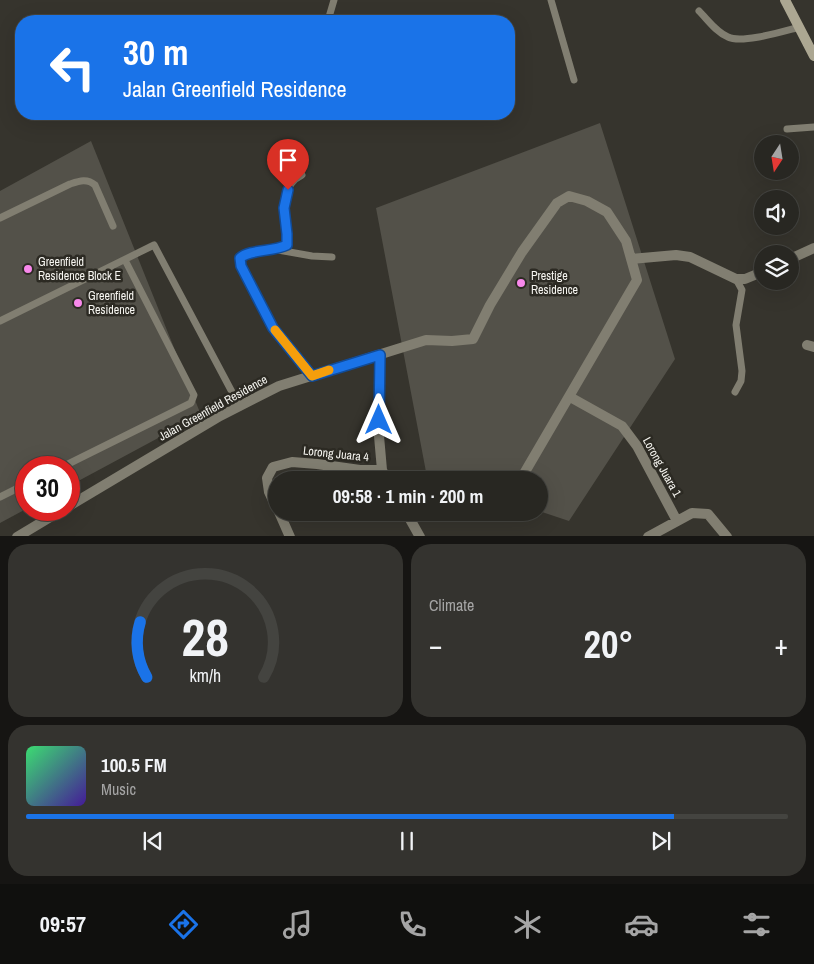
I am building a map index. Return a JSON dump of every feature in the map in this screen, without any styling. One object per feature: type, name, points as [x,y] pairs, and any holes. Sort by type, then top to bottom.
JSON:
[{"type":"main road","points":[[785,0],[814,56]]},
{"type":"street","name":"Jalan Greenfield Residence","points":[[80,499],[220,416],[278,386],[426,340],[452,342],[473,339],[490,305],[522,252],[557,203],[569,196],[587,201],[607,212],[626,241],[631,259]]},
{"type":"street","points":[[799,255],[814,248]]},
{"type":"street","points":[[526,471],[637,280],[631,259],[676,255],[690,257],[736,279],[745,280],[754,276]]},
{"type":"street","points":[[380,355],[379,436],[382,470]]},
{"type":"street","name":"Lorong Juara 1","points":[[570,396],[622,426],[637,446],[678,521]]},
{"type":"street","name":"Lorong Juara 4","points":[[271,471],[273,467],[292,462],[360,470],[382,470]]},
{"type":"street","points":[[648,536],[692,513],[708,514],[727,536]]},
{"type":"street","points":[[18,536],[43,521]]},
{"type":"street","points":[[283,521],[290,536]]},
{"type":"street","points":[[411,521],[420,536]]},
{"type":"lane","points":[[330,15],[334,0]]},
{"type":"lane","points":[[551,0],[574,80]]},
{"type":"lane","points":[[699,11],[722,34],[735,40],[775,34],[800,27]]},
{"type":"lane","points":[[787,129],[814,127]]},
{"type":"lane","points":[[278,250],[287,245],[284,208],[288,190],[293,179],[302,175]]},
{"type":"lane","points":[[0,218],[82,180],[91,181],[95,184],[113,226]]},
{"type":"lane","points":[[0,321],[154,245],[240,407]]},
{"type":"lane","points":[[312,376],[273,328],[241,266],[240,258],[245,254],[278,250],[312,256],[332,257]]},
{"type":"lane","points":[[80,458],[191,403],[194,395],[125,260]]},
{"type":"lane","points":[[735,392],[741,381],[742,371],[736,325],[742,290],[736,279]]},
{"type":"lane","points":[[0,497],[15,490]]},
{"type":"building","name":"Prestige Residence","points":[[600,123],[675,359],[569,521],[548,514],[548,471],[426,471],[376,208]]},
{"type":"building","name":"Greenfield Residence","points":[[91,141],[201,415],[80,480],[80,456],[15,456],[15,515],[0,523],[0,191]]},
{"type":"slow traffic","points":[[275,330],[312,376],[329,370]]},
{"type":"place","name":"Greenfield Residence Block E","points":[[28,269]]},
{"type":"place","name":"Prestige Residence","points":[[521,283]]},
{"type":"place","name":"Greenfield Residence","points":[[78,303]]},
{"type":"route","points":[[288,190],[284,208],[287,245],[278,250],[245,254],[240,258],[241,266],[273,328],[312,376],[380,355],[379,420]]}]
